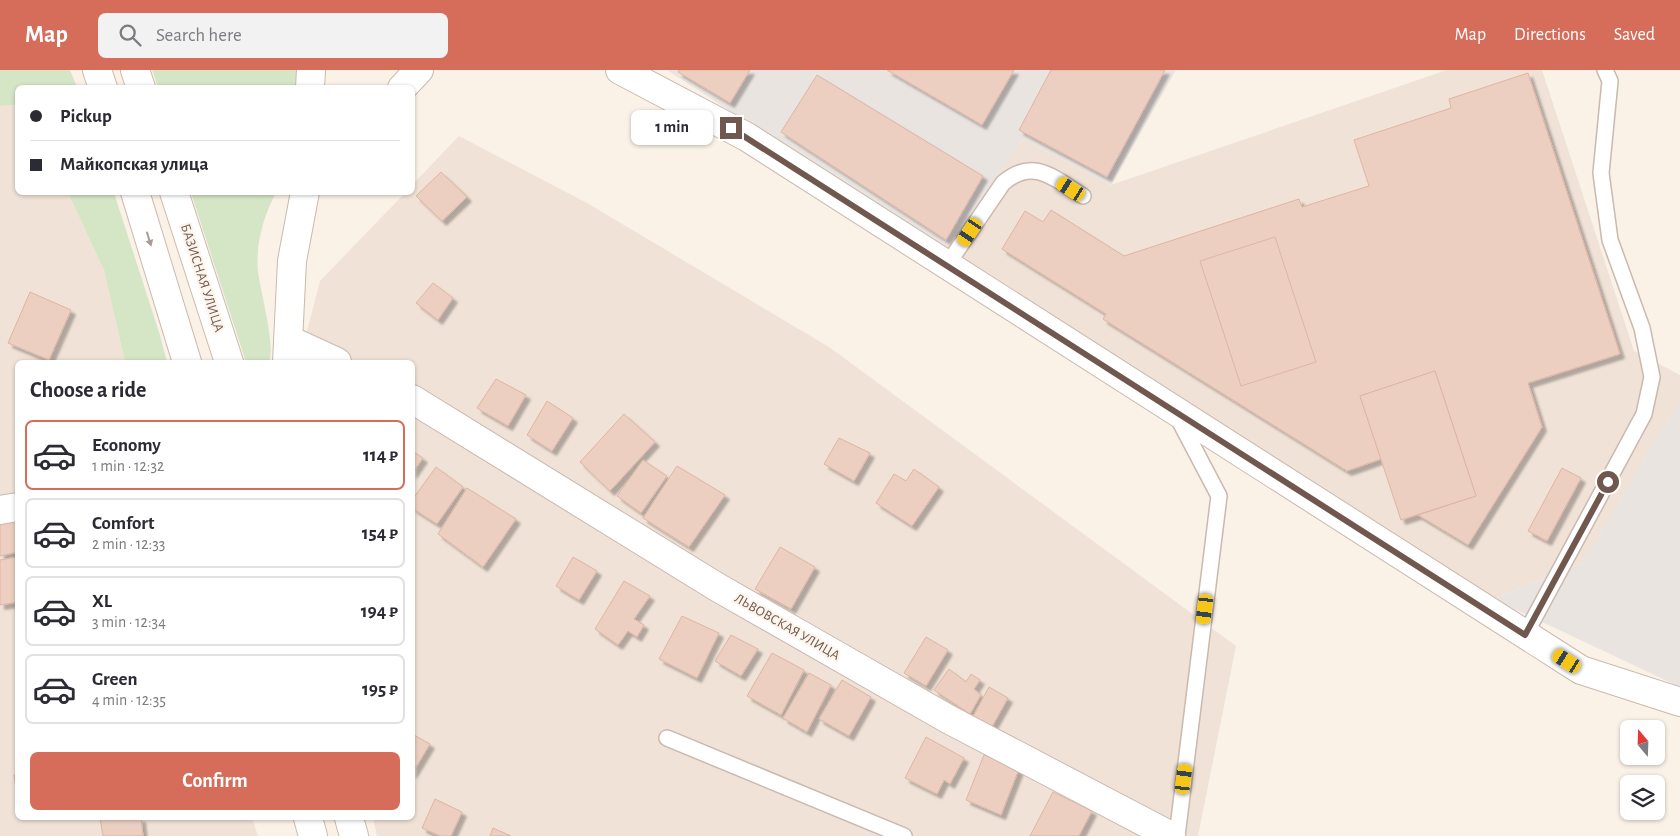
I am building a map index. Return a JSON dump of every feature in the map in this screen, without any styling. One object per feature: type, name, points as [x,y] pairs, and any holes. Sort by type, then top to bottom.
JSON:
[{"type":"street","points":[[97,70],[101,85]]},
{"type":"street","points":[[135,70],[139,85]]},
{"type":"street","points":[[310,85],[311,70]]},
{"type":"street","points":[[405,85],[419,70]]},
{"type":"street","points":[[620,70],[747,137],[1581,670],[1680,702]]},
{"type":"street","points":[[136,195],[186,360]]},
{"type":"street","name":"БАЗИСНАЯ УЛИЦА","points":[[175,195],[228,360]]},
{"type":"street","points":[[305,195],[292,261],[288,351],[328,360]]},
{"type":"street","name":"ЛЬВОВСКАЯ УЛИЦА","points":[[415,402],[717,587],[948,719],[1171,836]]},
{"type":"street","points":[[0,510],[15,508]]},
{"type":"street","points":[[309,820],[313,836]]},
{"type":"street","points":[[350,820],[354,836]]},
{"type":"lane","points":[[1525,635],[1644,414],[1652,377],[1642,328],[1610,240],[1601,172],[1610,81],[1605,70]]},
{"type":"lane","points":[[947,265],[1003,184],[1014,174],[1032,170],[1048,174],[1083,196]]},
{"type":"lane","points":[[1174,410],[1219,496],[1177,836]]},
{"type":"lane","points":[[667,738],[904,836]]},
{"type":"shaded area","points":[[667,70],[1176,70],[1111,185],[1023,139],[953,240],[968,250],[961,261]]},
{"type":"shaded area","points":[[1447,70],[1542,70],[1634,351],[1680,375],[1680,400],[1583,563],[1493,599],[961,261],[952,240],[1023,139],[1111,185]]},
{"type":"shaded area","points":[[15,105],[15,195],[69,195],[104,270],[125,360],[15,360],[15,820],[253,820],[258,836],[0,836],[0,106]]},
{"type":"shaded area","points":[[459,136],[587,203],[829,347],[1236,646],[1198,836],[377,836],[373,820],[415,820],[415,360],[300,360],[320,281],[403,195],[415,195],[415,182]]},
{"type":"shaded area","points":[[1680,400],[1680,687],[1493,599],[1583,563]]},
{"type":"green space","points":[[0,70],[70,70],[76,85],[15,85],[15,105],[0,106]]},
{"type":"green space","points":[[152,70],[298,70],[297,85],[157,85]]},
{"type":"green space","points":[[69,195],[115,195],[166,360],[125,360],[104,270]]},
{"type":"green space","points":[[192,195],[275,195],[261,230],[257,261],[271,354],[270,360],[245,360]]},
{"type":"building","points":[[679,70],[750,70],[730,103],[678,72]]},
{"type":"building","points":[[887,70],[1014,70],[982,125]]},
{"type":"building","points":[[1051,70],[1165,70],[1107,177],[1019,130]]},
{"type":"building","points":[[1528,73],[1620,354],[1528,383],[1542,427],[1468,545],[1418,515],[1476,496],[1435,371],[1360,396],[1381,459],[1347,471],[1103,319],[1106,314],[1002,249],[1025,211],[1043,222],[1051,210],[1124,256],[1299,199],[1302,207],[1369,186],[1354,140],[1451,108],[1449,99]]},
{"type":"building","points":[[817,75],[983,176],[946,240],[781,132]]},
{"type":"building","points":[[441,172],[467,197],[442,221],[416,196]]},
{"type":"building","points":[[1275,237],[1316,362],[1241,386],[1200,261]]},
{"type":"building","points":[[433,283],[453,298],[438,320],[416,303]]},
{"type":"building","points":[[30,292],[71,310],[49,360],[8,343]]},
{"type":"building","points":[[1435,371],[1476,496],[1401,520],[1360,396]]},
{"type":"building","points":[[496,379],[526,395],[508,426],[477,408]]},
{"type":"building","points":[[547,401],[573,418],[552,451],[527,435]]},
{"type":"building","points":[[624,414],[655,442],[610,491],[580,462]]},
{"type":"building","points":[[839,438],[870,453],[854,481],[824,464]]},
{"type":"building","points":[[415,453],[423,458],[415,470]]},
{"type":"building","points":[[643,460],[667,476],[641,513],[617,496]]},
{"type":"building","points":[[677,466],[725,495],[689,547],[643,518]]},
{"type":"building","points":[[436,467],[463,487],[437,524],[415,510],[415,496]]},
{"type":"building","points":[[1562,468],[1581,478],[1547,541],[1528,531]]},
{"type":"building","points":[[914,469],[939,487],[912,526],[876,503],[894,474],[906,481]]},
{"type":"building","points":[[467,488],[516,519],[483,567],[438,534]]},
{"type":"building","points":[[15,518],[15,553],[0,556],[0,520]]},
{"type":"building","points":[[780,547],[815,567],[791,609],[755,589]]},
{"type":"building","points":[[573,557],[597,571],[579,600],[556,586]]},
{"type":"building","points":[[15,558],[15,602],[0,605],[0,560]]},
{"type":"building","points":[[624,581],[650,596],[634,619],[644,625],[637,637],[628,631],[618,645],[595,629]]},
{"type":"building","points":[[682,616],[719,633],[697,678],[659,659]]},
{"type":"building","points":[[731,635],[758,649],[741,676],[715,661]]},
{"type":"building","points":[[926,637],[948,650],[926,686],[904,673]]},
{"type":"building","points":[[772,653],[804,670],[781,715],[747,696]]},
{"type":"building","points":[[949,669],[966,682],[971,674],[980,680],[974,689],[981,695],[970,714],[934,690]]},
{"type":"building","points":[[809,673],[831,685],[807,732],[783,718]]},
{"type":"building","points":[[842,680],[871,697],[849,736],[819,719]]},
{"type":"building","points":[[989,687],[1008,698],[989,732],[970,722]]},
{"type":"building","points":[[415,736],[430,744],[415,769]]},
{"type":"building","points":[[926,737],[964,758],[950,784],[944,780],[937,794],[905,778]]},
{"type":"building","points":[[984,755],[1019,769],[1001,815],[966,800]]},
{"type":"building","points":[[1053,792],[1092,811],[1079,836],[1030,836]]},
{"type":"building","points":[[435,799],[462,812],[451,836],[440,836],[422,828]]},
{"type":"building","points":[[100,820],[141,820],[143,836],[103,836]]},
{"type":"building","points":[[493,828],[511,836],[490,836]]},
{"type":"route","points":[[731,128],[764,147],[1525,635],[1608,482]]}]
